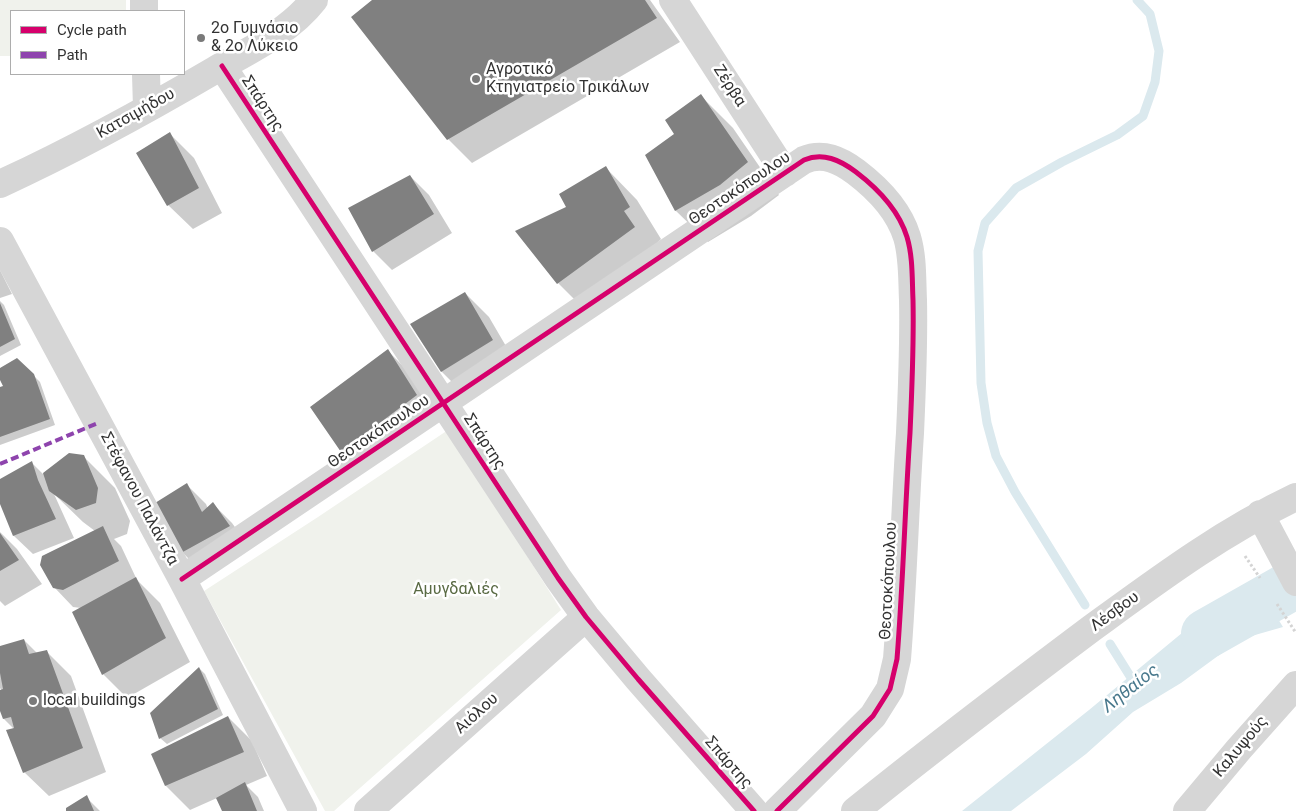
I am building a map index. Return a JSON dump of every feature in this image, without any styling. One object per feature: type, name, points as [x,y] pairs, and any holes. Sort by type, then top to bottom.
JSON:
[{"type":"street","name":"Κατσιμήδου","points":[[0,184],[44,164],[222,66],[292,22],[314,0]]},
{"type":"street","name":"Ζέρβα","points":[[673,0],[785,173]]},
{"type":"street","name":"Σπάρτης","points":[[222,66],[540,552],[586,617],[754,811]]},
{"type":"street","points":[[146,75],[148,108]]},
{"type":"street","name":"Θεοτοκόπουλου","points":[[182,579],[785,173],[810,158],[827,157],[850,168],[885,199],[898,218],[910,248],[913,349],[898,648],[893,680],[885,698],[873,716],[777,811]]},
{"type":"street","name":"Στέφανου Παλάντζα","points":[[0,241],[182,579],[303,811]]},
{"type":"street","name":"Λέσβου","points":[[855,811],[943,740],[1190,557],[1262,519],[1296,497]]},
{"type":"street","points":[[1262,519],[1296,582]]},
{"type":"street","name":"Αιόλου","points":[[368,811],[586,617]]},
{"type":"street","name":"Καλυψούς","points":[[1190,809],[1262,722],[1296,685]]},
{"type":"green space","points":[[0,0],[126,0],[126,10],[10,10],[10,56],[0,56]]},
{"type":"green space","name":"Αμυγδαλιές","points":[[448,430],[561,610],[334,811],[325,811],[204,591]]},
{"type":"water","points":[[1257,585],[1283,627],[1241,639],[1181,683],[1133,712],[1086,754],[1011,811],[962,811],[1188,628]]},
{"type":"building","name":"Αγροτικό Κτηνιατρείο Τρικάλων","points":[[372,0],[645,0],[657,18],[447,140],[351,17]]},
{"type":"building","points":[[701,94],[748,162],[720,185],[675,211],[645,155],[674,134],[665,120]]},
{"type":"building","points":[[170,132],[199,188],[167,206],[136,153]]},
{"type":"building","points":[[606,166],[630,207],[624,211],[635,227],[557,284],[515,231],[566,207],[559,194]]},
{"type":"building","points":[[410,175],[434,214],[372,252],[348,208]]},
{"type":"building","points":[[465,292],[493,340],[441,372],[410,324]]},
{"type":"building","points":[[0,303],[15,339],[0,347]]},
{"type":"building","points":[[388,349],[417,395],[341,452],[310,407]]},
{"type":"building","points":[[17,358],[34,374],[50,419],[0,437],[0,387],[3,386],[0,380],[0,368]]},
{"type":"building","points":[[69,453],[84,455],[98,488],[96,503],[76,510],[49,491],[43,473]]},
{"type":"building","points":[[32,461],[38,480],[56,519],[13,536],[0,504],[0,479]]},
{"type":"building","points":[[187,483],[202,512],[213,502],[230,526],[181,553],[155,503]]},
{"type":"building","points":[[103,526],[119,561],[63,590],[53,588],[40,565],[42,556]]},
{"type":"building","points":[[0,533],[19,560],[0,571]]},
{"type":"building","points":[[136,577],[166,638],[102,675],[72,612]]},
{"type":"building","name":"local buildings","points":[[24,639],[29,654],[47,650],[83,748],[23,773],[6,730],[14,728],[11,717],[3,719],[0,711],[0,690],[3,689],[0,673],[0,646]]},
{"type":"building","points":[[199,667],[218,709],[159,739],[150,713]]},
{"type":"building","points":[[228,716],[244,752],[165,786],[151,754]]},
{"type":"building","points":[[245,782],[257,811],[222,811],[216,798]]},
{"type":"building","points":[[87,795],[94,811],[66,811],[66,808]]},
{"type":"waterway","points":[[1085,605],[1015,492],[996,456],[987,423],[981,383],[978,251],[985,223],[1016,188],[1062,162],[1117,135],[1143,116],[1155,82],[1159,51],[1150,14],[1137,0]]},
{"type":"waterway","name":"Ληθαίος","points":[[1206,634],[1296,583]]},
{"type":"waterway","points":[[1110,644],[1135,684]]},
{"type":"marked path","points":[[0,464],[98,423]]},
{"type":"cycle path","points":[[222,66],[558,578],[586,617],[638,679],[754,811]]},
{"type":"cycle path","points":[[182,579],[804,160],[818,157],[831,158],[864,178],[893,209],[907,237],[911,260],[913,317],[912,383],[897,659],[890,689],[873,716],[777,811]]},
{"type":"place","name":"2ο Γυμνάσιο & 2ο Λύκειο","points":[[201,38]]},
{"type":"place","name":"Αγροτικό Κτηνιατρείο Τρικάλων","points":[[476,79]]},
{"type":"place","name":"local buildings","points":[[33,701]]}]
